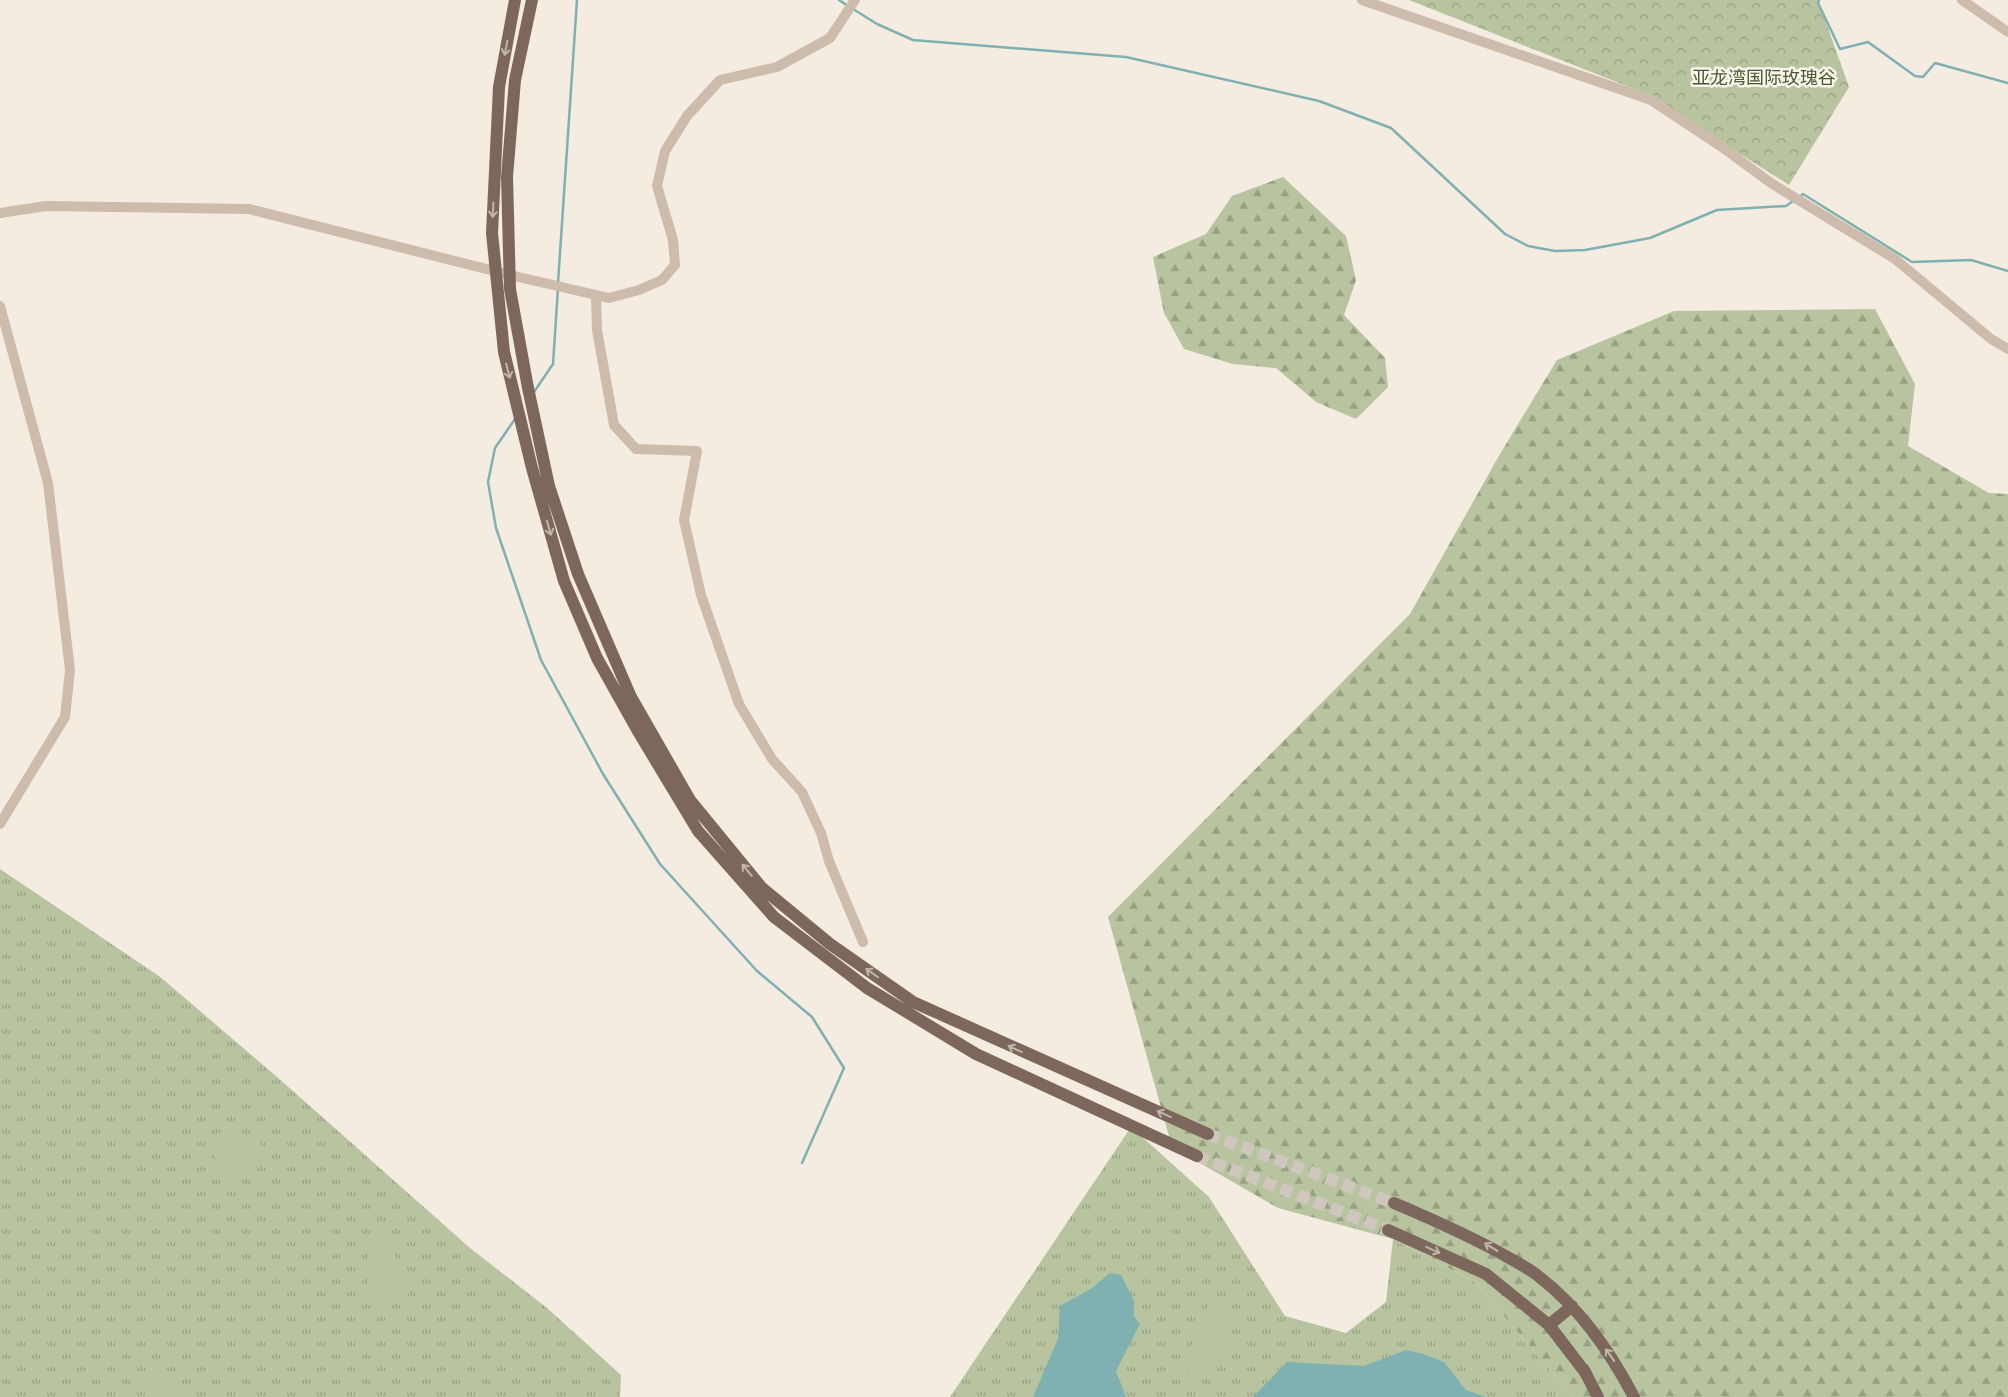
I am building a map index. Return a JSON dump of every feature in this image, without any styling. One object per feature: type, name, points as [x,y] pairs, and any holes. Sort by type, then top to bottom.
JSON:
[{"type":"main road","points":[[515,0],[498,87],[492,233],[504,352],[532,468],[564,581],[597,658],[639,733],[698,831],[774,917],[867,988],[976,1054],[1197,1156]]},
{"type":"main road","points":[[532,0],[515,80],[507,176],[510,289],[528,388],[549,486],[571,553],[631,696],[690,800],[762,888],[830,944],[913,1002],[1208,1134]]},
{"type":"main road","points":[[557,556],[566,568],[570,564],[571,553]]},
{"type":"main road","points":[[577,610],[574,594],[576,590],[583,592],[590,600]]},
{"type":"main road","points":[[1394,1203],[1477,1239],[1537,1274],[1572,1306],[1593,1330],[1615,1363],[1634,1397]]},
{"type":"main road","points":[[1388,1230],[1486,1274],[1549,1325],[1585,1372],[1598,1397]]},
{"type":"main road","points":[[1549,1325],[1572,1306]]},
{"type":"street","points":[[0,213],[46,206],[250,209],[495,272],[609,298],[639,290],[662,280],[675,265],[673,240],[657,186],[665,151],[694,109],[720,80],[777,67],[830,38],[855,0]]},
{"type":"street","points":[[1362,0],[1651,100],[1719,145],[1771,183],[1895,259],[1991,339],[2008,349]]},
{"type":"street","points":[[1962,0],[2008,32]]},
{"type":"street","points":[[596,295],[597,330],[614,425],[636,449],[697,451],[684,520],[701,595],[739,704],[772,758],[802,792],[821,833],[829,861],[863,942]]},
{"type":"street","points":[[0,306],[48,483],[70,670],[65,717],[0,824]]},
{"type":"green space","name":"亚龙湾国际玫瑰谷","points":[[1409,0],[1818,0],[1849,87],[1789,185],[1642,92]]},
{"type":"green space","points":[[1283,177],[1346,236],[1356,280],[1344,315],[1385,358],[1388,387],[1356,419],[1316,402],[1276,368],[1233,364],[1184,349],[1164,313],[1153,257],[1206,234],[1232,196]]},
{"type":"green space","points":[[1875,309],[1915,384],[1908,446],[1989,493],[2008,494],[2008,1397],[1573,1397],[1475,1282],[1393,1239],[1278,1208],[1172,1147],[1108,917],[1410,614],[1500,454],[1557,360],[1674,311]]},
{"type":"green space","points":[[0,869],[159,976],[276,1076],[470,1248],[547,1308],[621,1375],[620,1397],[0,1397]]},
{"type":"green space","points":[[1131,1127],[1209,1197],[1285,1316],[1346,1333],[1386,1302],[1393,1239],[1475,1282],[1573,1397],[950,1397]]},
{"type":"green space","points":[[224,1131],[242,1133],[260,1140],[261,1152],[258,1161],[242,1175],[228,1172],[207,1148],[208,1137]]},
{"type":"green space","points":[[379,1236],[393,1242],[398,1271],[410,1283],[408,1296],[401,1304],[377,1295],[367,1284],[368,1262],[366,1243]]},
{"type":"green space","points":[[1209,1302],[1227,1309],[1224,1326],[1232,1340],[1232,1347],[1226,1362],[1213,1366],[1198,1382],[1188,1374],[1187,1350],[1202,1333]]},
{"type":"green space","points":[[157,1368],[171,1373],[178,1397],[144,1397],[148,1375]]},
{"type":"water","points":[[1110,1273],[1121,1275],[1134,1301],[1134,1317],[1140,1324],[1116,1371],[1126,1397],[1033,1397],[1058,1339],[1060,1306],[1092,1288]]},
{"type":"water","points":[[1406,1350],[1444,1362],[1466,1390],[1486,1397],[1253,1397],[1287,1362],[1364,1366]]},
{"type":"waterway","points":[[558,283],[577,0]]},
{"type":"waterway","points":[[839,0],[848,6]]},
{"type":"waterway","points":[[1819,0],[1818,3],[1840,49],[1868,42],[1915,76],[1923,77],[1935,63],[2008,83]]},
{"type":"waterway","points":[[853,9],[877,24],[913,40],[1126,57],[1319,101],[1391,128],[1505,234],[1528,246],[1555,251],[1585,250],[1650,238],[1717,210],[1786,206],[1793,201]]},
{"type":"waterway","points":[[1800,197],[1803,194],[1912,262],[1971,260],[2008,271]]},
{"type":"waterway","points":[[534,392],[553,364],[558,288]]},
{"type":"waterway","points":[[515,419],[495,448],[488,482],[496,528],[541,660],[603,774],[660,864],[757,971],[812,1017],[844,1068],[802,1163]]},
{"type":"tunnel","points":[[1208,1134],[1394,1203]]},
{"type":"tunnel","points":[[1197,1156],[1388,1230]]}]
